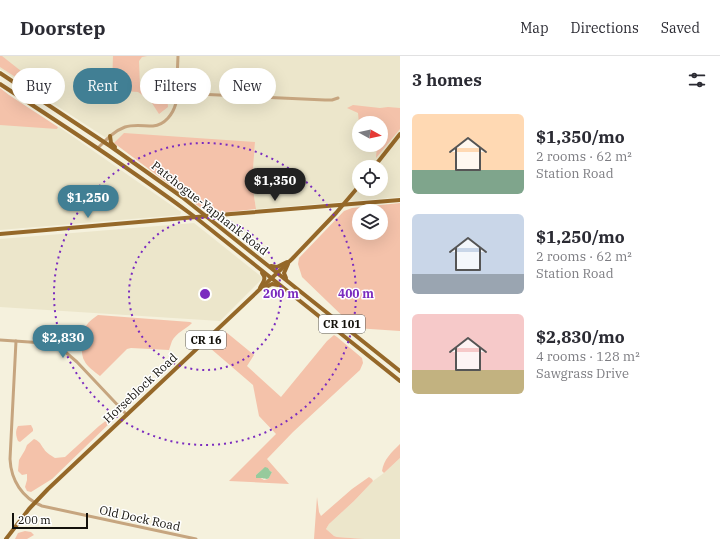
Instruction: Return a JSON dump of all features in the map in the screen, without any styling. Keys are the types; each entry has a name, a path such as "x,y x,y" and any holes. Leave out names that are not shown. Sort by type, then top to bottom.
{"main road":[{"name":"Patchogue-Yaphank Road","path":"0,73 123,154 167,186 400,370"},
{"name":"Patchogue-Yaphank Road","path":"0,84 98,148 173,200 400,381"},
{"path":"380,160 400,134"},
{"path":"110,136 112,144 123,154"},
{"name":"Horseblock Road","path":"6,539 48,488 272,279 312,239 352,195"},
{"path":"173,200 183,212 180,218"},
{"path":"0,234 400,200"},
{"path":"220,215 217,218 217,221 221,228"},
{"path":"265,263 275,267 290,261"},
{"path":"290,261 284,274 293,286"},
{"path":"255,266 265,278 255,294"},
{"path":"255,294 272,284 280,285"},
{"path":"375,361 380,355"}],"street":[{"path":"177,68 178,56"},
{"path":"211,95 325,100 338,98"},
{"path":"98,148 110,136 121,129 135,125 156,125 166,120 172,114 176,104"},
{"path":"0,340 48,344 63,350 77,362 127,415"},
{"path":"16,341 10,464 18,487 27,497 35,502"},
{"name":"Old Dock Road","path":"35,502 42,506 196,539"}],"shaded area":[{"path":"0,56 400,56 400,197 256,209 252,183 255,142 114,143 54,104 65,104 65,68 12,68 12,77 0,69"},
{"path":"0,56 2,56 17,68 12,68 12,75 0,67"},
{"path":"113,56 147,56 142,57 139,61 140,93 132,92 132,68 113,68"},
{"path":"0,88 12,97 12,104 23,104 58,127 57,129 0,125"},
{"path":"153,104 168,104 168,107 159,114"},
{"path":"353,105 380,108 400,108 400,129 388,144 388,116 358,116 358,113 347,108"},
{"path":"0,124 59,127 181,212 180,215 0,230"},
{"path":"124,133 255,142 252,183 256,209 209,214 114,143"},
{"path":"376,152 381,152 376,158"},
{"path":"400,203 400,331 355,328 302,277 298,264 299,258 344,211 352,208 352,240 388,240 388,204"},
{"path":"194,223 263,278 220,321 0,307 0,239"},
{"path":"98,315 192,323 174,338 169,350 127,349 100,376 85,362 82,348 83,333 86,326"},
{"path":"226,332 254,355 247,366 281,397 327,341 334,335 362,358 363,363 360,370 293,432 267,459 289,484 229,481 276,434 259,416 253,385 210,348 212,343 222,340 222,334","holes":["268,468 272,472 268,479 264,480 256,475 263,469"]},
{"path":"107,420 113,420 52,479 31,492 27,491 25,487 27,474 22,475 18,471 19,460 27,445 34,439 39,442 46,452 55,458 65,457"},
{"path":"31,425 33,431 20,442 18,441 16,430 18,426"},
{"path":"400,444 400,458 384,473 382,471 386,460"},
{"path":"400,458 400,539 337,537 326,529 329,524 373,481"},
{"path":"265,467 272,472 268,478 256,478 256,475"},
{"path":"369,477 373,481 329,524 326,529 337,537 364,539 314,539 317,497 321,516 352,489"},
{"path":"25,531 31,532 34,535 27,539 15,539 18,533"}]}
